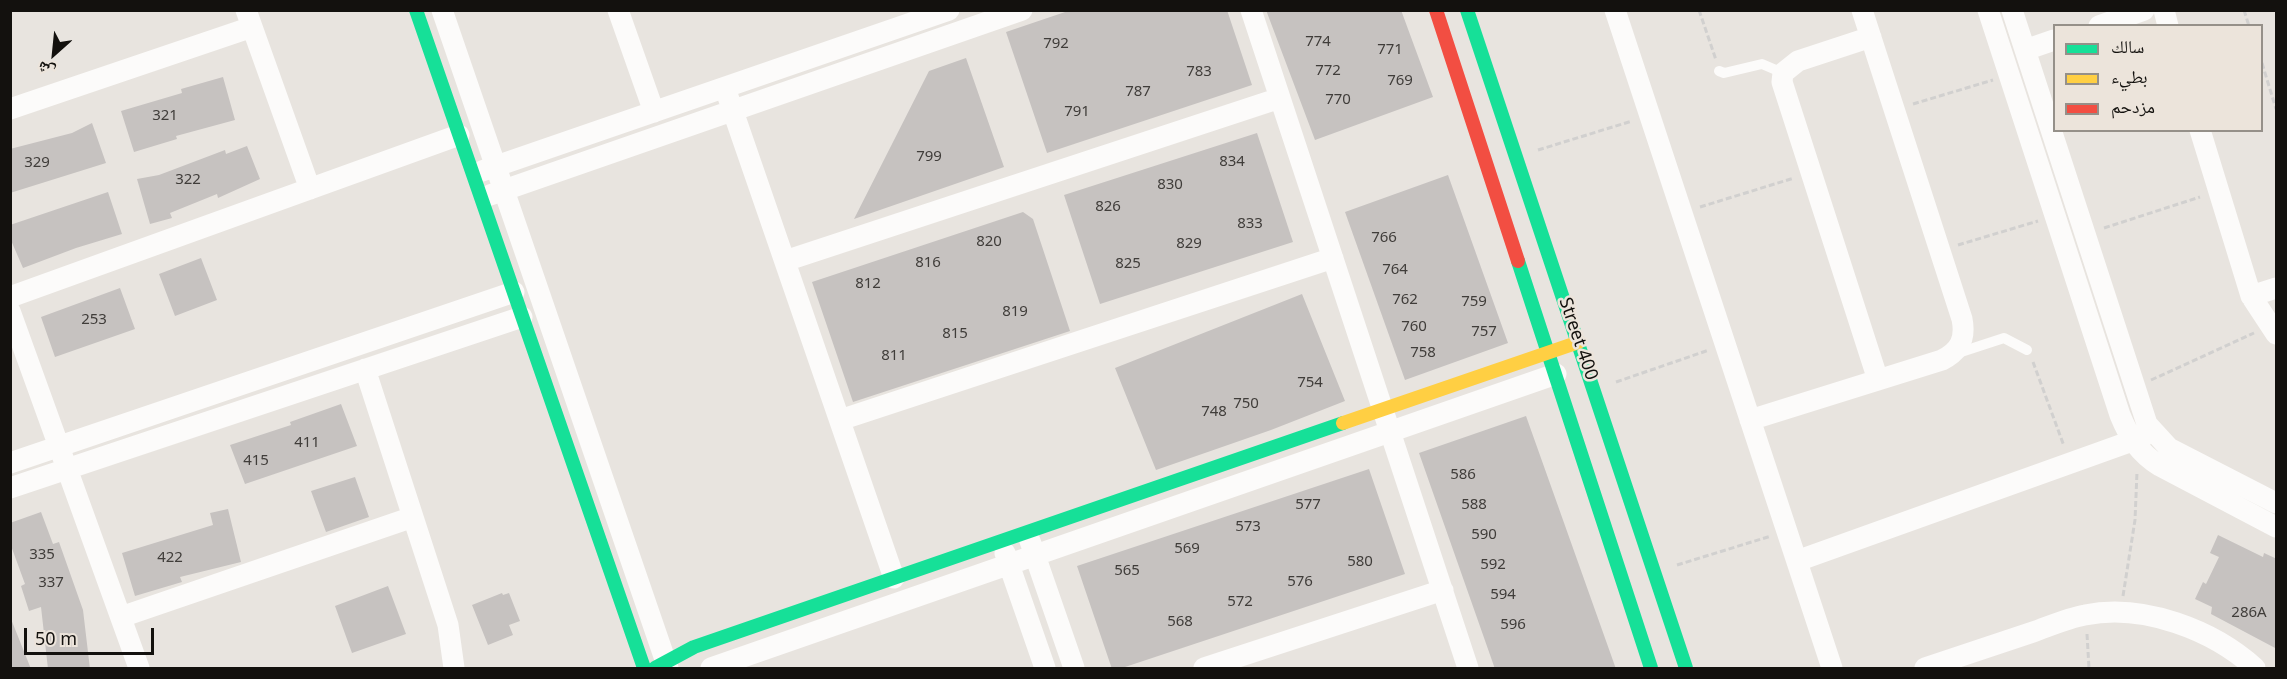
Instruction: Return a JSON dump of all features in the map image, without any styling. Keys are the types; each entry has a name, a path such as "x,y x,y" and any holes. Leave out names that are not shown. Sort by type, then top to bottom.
{"street":[{"path":"416,10 644,669"},
{"path":"442,10 663,666 694,647 1579,342"},
{"path":"618,10 654,112"},
{"path":"473,174 949,10"},
{"path":"481,198 1022,10"},
{"path":"1251,10 1468,669"},
{"name":"Street 400","path":"1436,10 1651,669"},
{"name":"Street 400","path":"1467,10 1686,669"},
{"path":"1615,10 1832,669"},
{"path":"1750,420 1952,355 1961,345 1964,332 1862,10"},
{"path":"1988,10 2120,415 2135,445 2160,466 2277,527"},
{"path":"2012,10 2134,387 2152,432 2169,448 2277,503"},
{"path":"2105,24 2144,10"},
{"path":"10,109 249,19 310,189"},
{"path":"1871,37 1798,61 1783,73 1784,91 1878,380"},
{"path":"2025,50 2053,41"},
{"path":"725,88 894,578"},
{"path":"785,261 1280,98"},
{"path":"2201,132 2251,296 2273,330"},
{"path":"10,297 459,135"},
{"path":"840,420 1333,258"},
{"path":"2251,296 2277,288"},
{"path":"10,463 513,292"},
{"path":"10,311 139,669"},
{"path":"10,488 522,316"},
{"path":"365,369 448,625 454,669"},
{"path":"711,669 1556,374"},
{"path":"1797,561 2070,463 2135,445 2152,432"},
{"path":"121,617 413,517"},
{"path":"1027,532 1074,669"},
{"path":"1000,541 1045,669"},
{"path":"1204,669 1259,660 1443,590"},
{"path":"1924,669 1971,661 2085,615 2120,614 2143,616 2188,628 2229,649 2255,669"}],"lane":[{"path":"1719,71 1724,73 1762,63 1783,73"},
{"path":"1952,355 2004,339 2027,350"}],"path":[{"path":"1699,10 1719,71"},
{"path":"2263,66 2277,109"},
{"path":"1894,110 2009,75"},
{"path":"1516,157 1650,116"},
{"path":"1682,213 1810,173"},
{"path":"2085,234 2218,191"},
{"path":"1940,251 2055,216"},
{"path":"2134,387 2273,330"},
{"path":"1594,389 1725,345"},
{"path":"2027,350 2070,463"},
{"path":"2120,614 2135,520 2135,445"},
{"path":"1655,572 1786,531"},
{"path":"2085,615 2089,669"}],"building":[{"path":"1071,10 1227,10 1252,85 1047,153 1006,32"},
{"path":"1266,10 1401,10 1433,97 1315,140"},
{"path":"966,58 1004,167 854,219 929,71"},
{"path":"223,77 235,120 176,136 177,139 134,152 121,111 182,93 181,89"},
{"path":"92,123 106,163 10,193 10,149 72,133"},
{"path":"1257,133 1293,242 1100,304 1064,195"},
{"path":"247,146 260,179 218,198 217,194 170,213 172,218 150,224 137,179 159,175 225,150 226,154"},
{"path":"1448,175 1508,343 1405,380 1345,212"},
{"path":"108,192 122,234 23,268 10,238 10,225"},
{"path":"1023,212 1033,219 1070,331 853,402 812,282"},
{"path":"201,258 217,300 175,316 159,274"},
{"path":"120,288 135,329 55,357 41,317"},
{"path":"1302,294 1345,401 1271,430 1156,470 1115,368"},
{"path":"341,404 357,446 245,484 230,445 291,425 290,422"},
{"path":"1526,416 1616,669 1495,669 1419,453"},
{"path":"1369,469 1405,574 1119,669 1112,669 1077,566"},
{"path":"355,477 369,517 326,532 311,491"},
{"path":"228,509 241,562 180,577 182,582 135,596 122,553 213,525 210,513"},
{"path":"41,512 53,544 59,542 83,610 90,669 48,669 41,607 29,611 21,586 25,584 10,543 10,523"},
{"path":"2218,535 2263,557 2264,553 2277,559 2277,649 2211,614 2212,607 2195,599 2203,582 2206,584 2219,557 2210,553"},
{"path":"388,586 406,634 352,653 335,606"},
{"path":"502,593 503,595 509,593 520,621 509,625 513,635 488,645 472,605"},
{"path":"11,619 31,669 10,669"}],"traffic: fast":[{"path":"416,10 644,668"},
{"path":"1467,10 1686,668"},
{"path":"1518,261 1651,668"},
{"path":"655,668 694,647 1343,423"}],"traffic: slow":[{"path":"1343,423 1579,342"}],"traffic: jam":[{"path":"1436,10 1518,261"}]}
